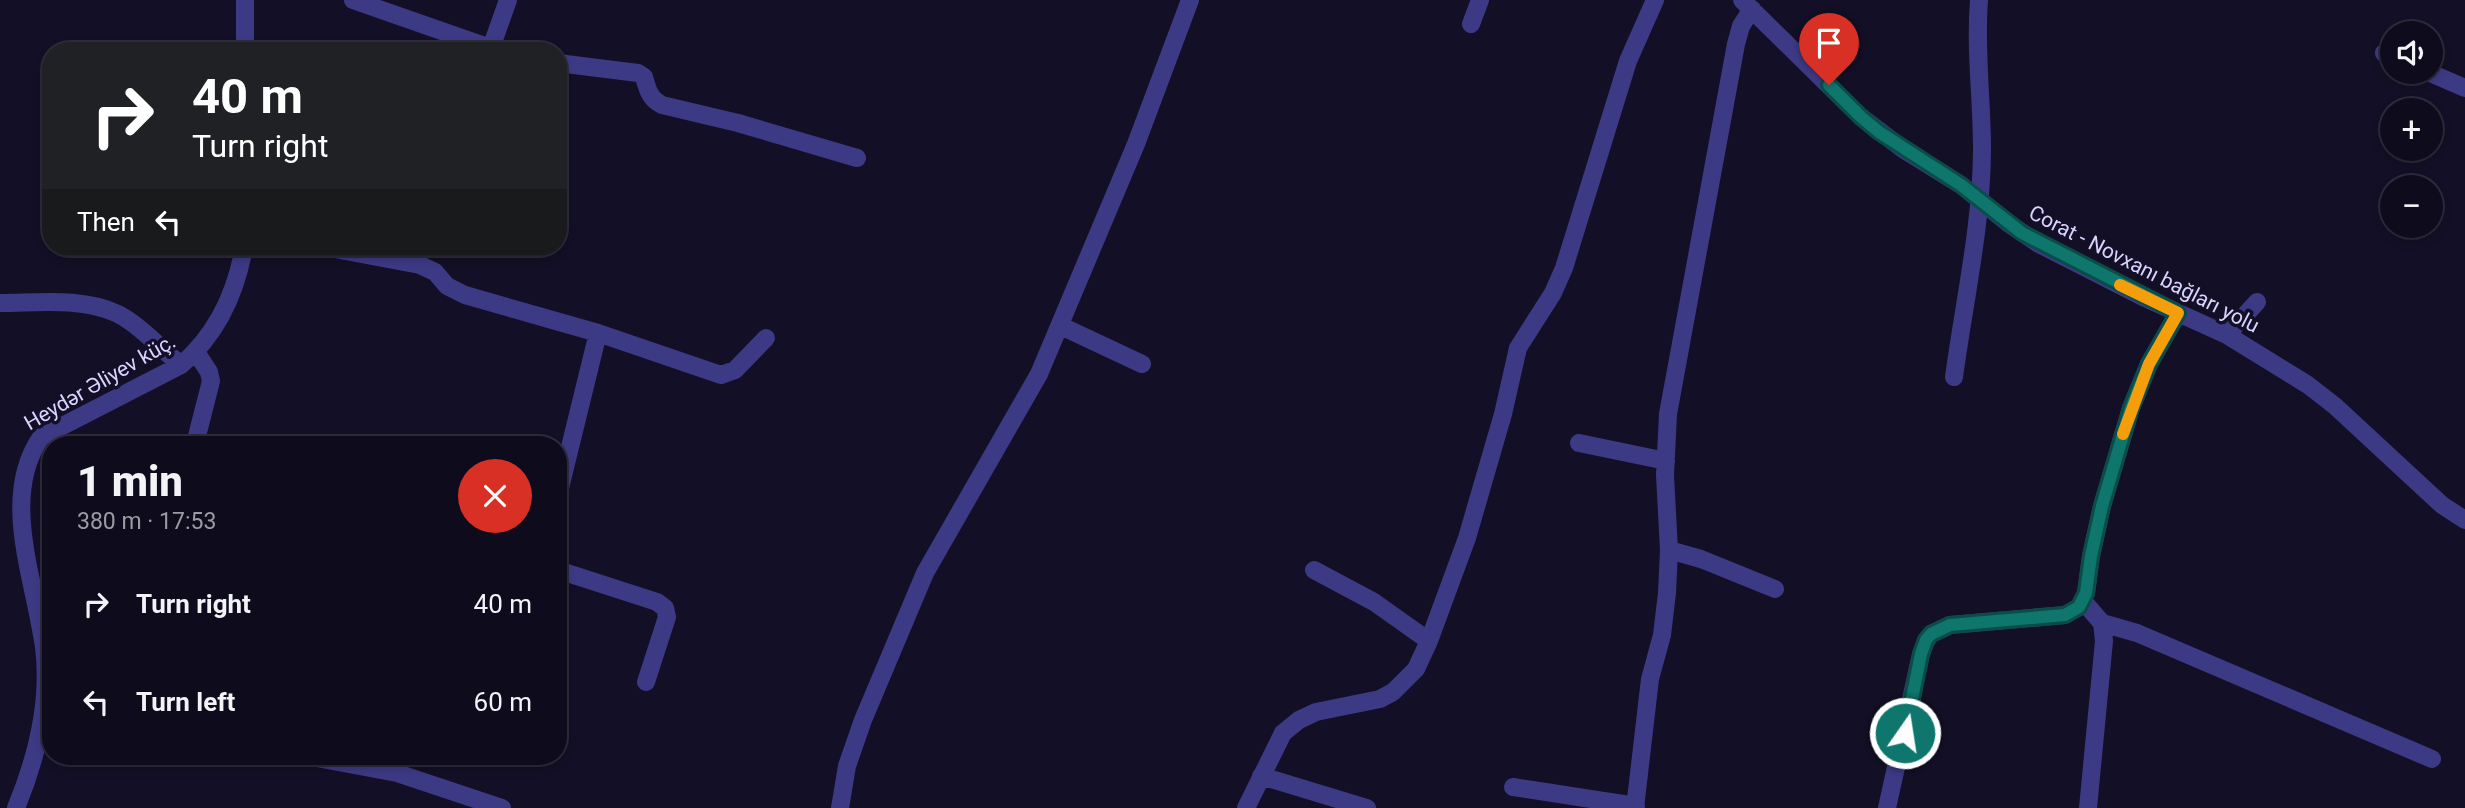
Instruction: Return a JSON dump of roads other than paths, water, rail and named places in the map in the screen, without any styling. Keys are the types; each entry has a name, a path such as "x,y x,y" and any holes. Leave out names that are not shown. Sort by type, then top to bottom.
{"street":[{"path":"245,0 245,42"},
{"path":"353,0 475,42"},
{"path":"497,42 508,0"},
{"path":"840,808 847,766 863,720 925,573 1027,396 1061,326 1136,145 1190,0"},
{"path":"1471,24 1480,0"},
{"path":"1246,808 1283,733 1299,720 1316,712 1380,699 1392,692 1416,669 1467,538 1503,414 1518,348 1553,293 1564,268 1628,61 1655,0"},
{"path":"1954,377 1979,199 1982,149 1977,56 1979,0"},
{"path":"1513,787 1635,807 1650,679 1662,635 1667,593 1668,414 1736,44 1747,4"},
{"name":"Corat - Novxanı bağları yolu","path":"1747,4 1879,132 1979,199 2039,244 2227,335 2308,385 2335,406 2442,505 2465,520"},
{"path":"567,64 638,73 644,77 654,101 662,106 750,126 858,158"},
{"path":"2443,78 2465,88"},
{"name":"Heydər Əliyev küç.","path":"43,436 181,365 197,352 211,335 225,307 243,256"},
{"path":"372,256 420,265 435,272 447,286 464,295 598,332 721,374 735,370 766,338"},
{"path":"2227,335 2256,302"},
{"path":"0,303 72,304 102,308 120,315 181,365"},
{"path":"1887,808 1921,654 1931,634 1950,625 2065,615 2079,607 2083,601 2102,506 2131,408 2149,364 2178,313"},
{"path":"1061,326 1142,364"},
{"path":"567,459 598,332"},
{"path":"197,352 209,372 211,381 197,436"},
{"name":"Heydər Əliyev küç.","path":"42,436 27,450 19,463 10,491 10,544 30,592 42,638"},
{"path":"1579,443 1666,461"},
{"path":"1669,550 1701,559 1775,589"},
{"path":"1314,570 1374,602 1429,641"},
{"path":"567,573 657,602 666,608 667,617 646,682"},
{"path":"2083,601 2102,623 2137,633 2432,759"},
{"path":"2088,808 2104,659 2102,623"},
{"name":"Heydər Əliyev küç.","path":"16,808 35,757 42,727"},
{"path":"354,765 397,773 502,808"},
{"path":"1261,776 1367,808"}]}
